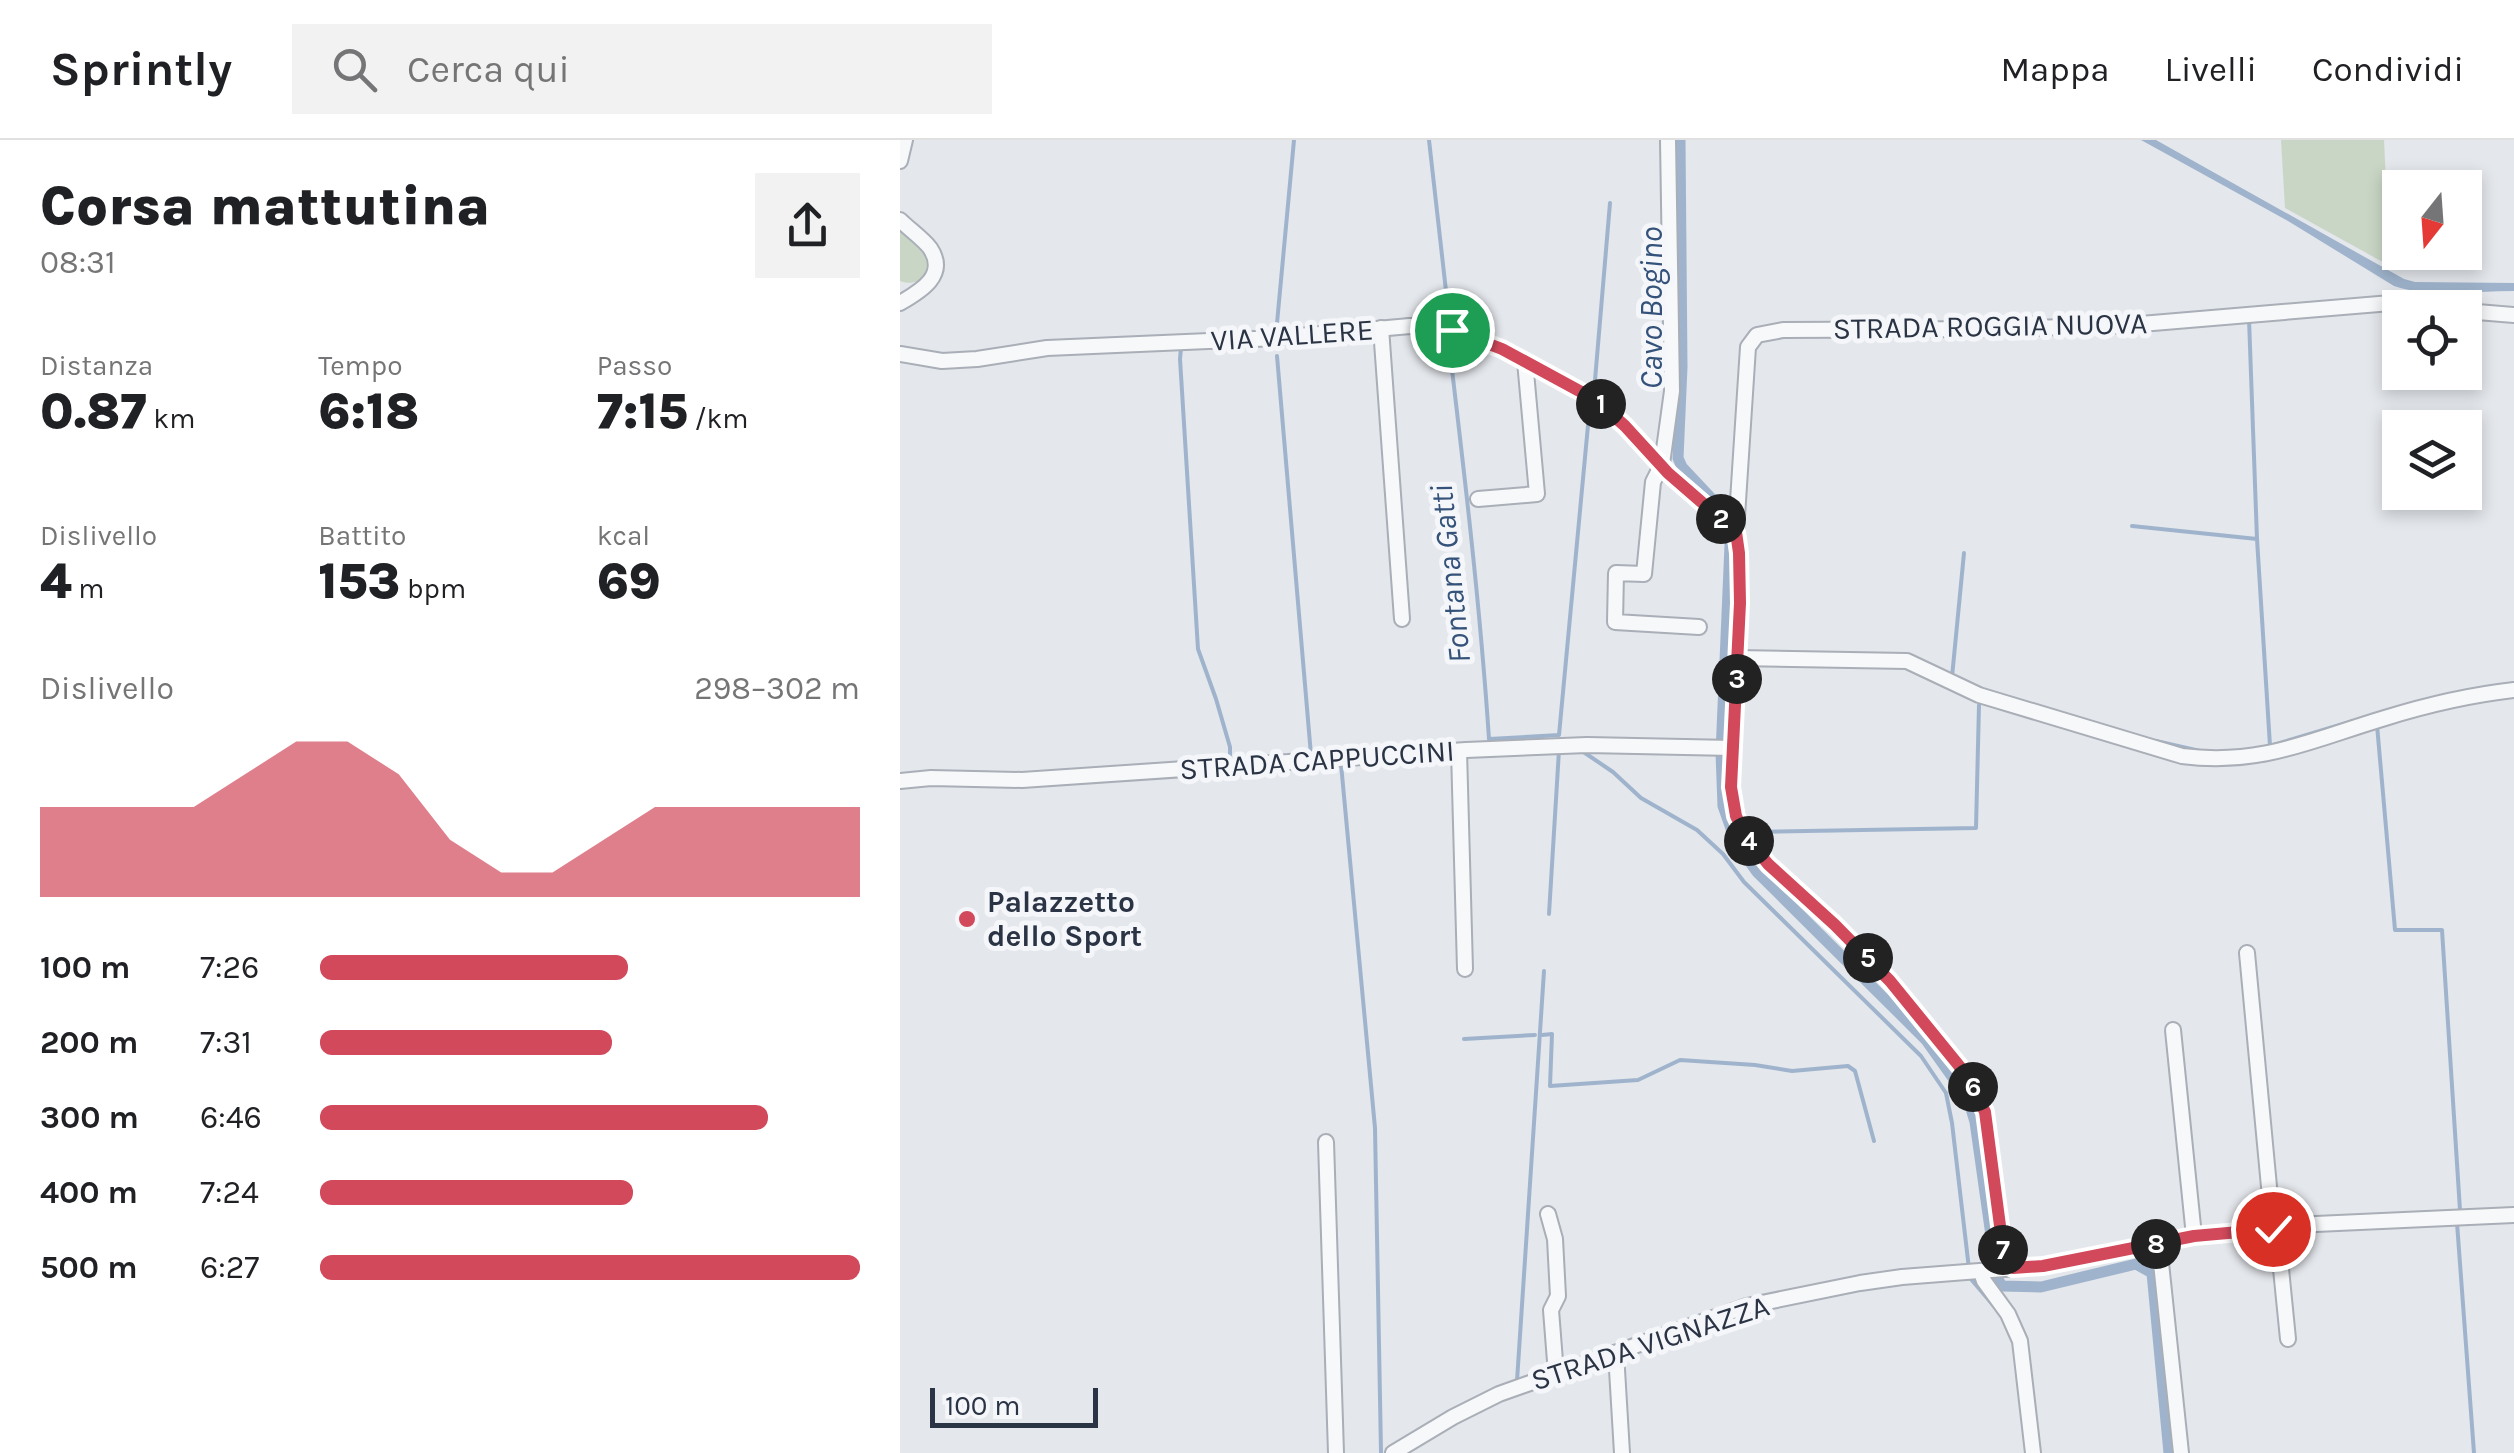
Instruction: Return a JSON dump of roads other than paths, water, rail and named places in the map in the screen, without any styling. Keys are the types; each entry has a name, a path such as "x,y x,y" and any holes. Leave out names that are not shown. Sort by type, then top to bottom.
{"street":[{"path":"900,161 906,140"},
{"path":"1668,140 1672,391 1662,464 1653,482 1644,574 1616,573 1614,622 1700,627"},
{"path":"900,220 929,247 936,262 935,273 924,290 900,303"},
{"path":"900,286 924,290"},
{"name":"STRADA ROGGIA NUOVA","path":"1732,529 1746,358 1752,340 1758,336 1784,330 2129,325 2382,304"},
{"path":"2482,312 2514,315"},
{"name":"VIA VALLERE","path":"900,354 942,361 978,360 1047,348 1439,327 1502,349 1596,400 1668,473 1732,529"},
{"path":"1381,328 1402,619"},
{"path":"1478,498 1537,494 1525,361"},
{"path":"1732,529 1739,553 1731,787 1736,816 1746,837 1768,864 1890,981 1969,1078 1985,1112 2004,1256 1988,1270 1984,1281 2008,1314 2020,1342 2033,1453"},
{"path":"1737,658 1907,661 1979,695 2182,756 2214,760 2277,753 2457,698 2514,690"},
{"name":"STRADA CAPPUCCINI","path":"900,781 1022,780 1587,745 1733,748"},
{"path":"1459,751 1465,970"},
{"path":"2247,953 2288,1339"},
{"path":"2173,1030 2194,1236"},
{"path":"1326,1142 1336,1453"},
{"path":"1548,1214 1558,1296 1550,1310 1556,1374"},
{"name":"STRADA VIGNAZZA","path":"1393,1453 1498,1394 1747,1306 1860,1283 2043,1266 2194,1236 2514,1215"},
{"path":"2159,1244 2181,1453"},
{"path":"1616,1353 1622,1453"}],"water":[{"path":"2141,140 2156,140 2404,279 2514,283 2514,291 2408,290 2394,286 2288,221"}],"waterway":[{"path":"1276,334 1294,140"},
{"name":"Fontana Gatti","path":"1429,140 1447,320"},
{"name":"Cavo Bogino","path":"1680,140 1682,367 1678,458 1731,522 1721,753 1723,806 1736,843 1757,872 1926,1040 1968,1099 1975,1122 1997,1278 2002,1286 2041,1287 2136,1264 2152,1273 2169,1453"},
{"path":"1594,392 1610,203"},
{"path":"2029,315 2039,323"},
{"path":"2249,319 2257,539"},
{"path":"1395,321 1447,320"},
{"name":"Fontana Gatti","path":"1448,336 1489,739 1559,735 1590,404"},
{"path":"1181,348 1198,649 1230,747 1230,755 1224,760"},
{"path":"1277,356 1311,755 1315,754"},
{"path":"2132,526 2257,539 2270,746 2353,721"},
{"path":"1952,677 1964,553"},
{"path":"1750,832 1976,828 1979,705"},
{"path":"2377,725 2395,930 2442,930 2460,1210"},
{"path":"2156,741 2200,751"},
{"path":"1549,914 1559,750"},
{"name":"Fontana Gatti","path":"1582,751 1641,798 1697,830 1723,854 1744,882 1921,1056 1946,1093 1969,1269"},
{"path":"1341,764 1375,1128 1381,1452"},
{"path":"1517,1381 1544,971"},
{"path":"1542,1035 1552,1034 1550,1086 1638,1080 1680,1060 1792,1071 1848,1066 1855,1071 1874,1141"},
{"path":"1464,1039 1535,1035"},
{"path":"2457,1223 2474,1453"},
{"name":"Fontana Gatti","path":"1970,1278 1993,1305"}],"place":[{"name":"Palazzetto dello Sport","path":"967,919"}]}
